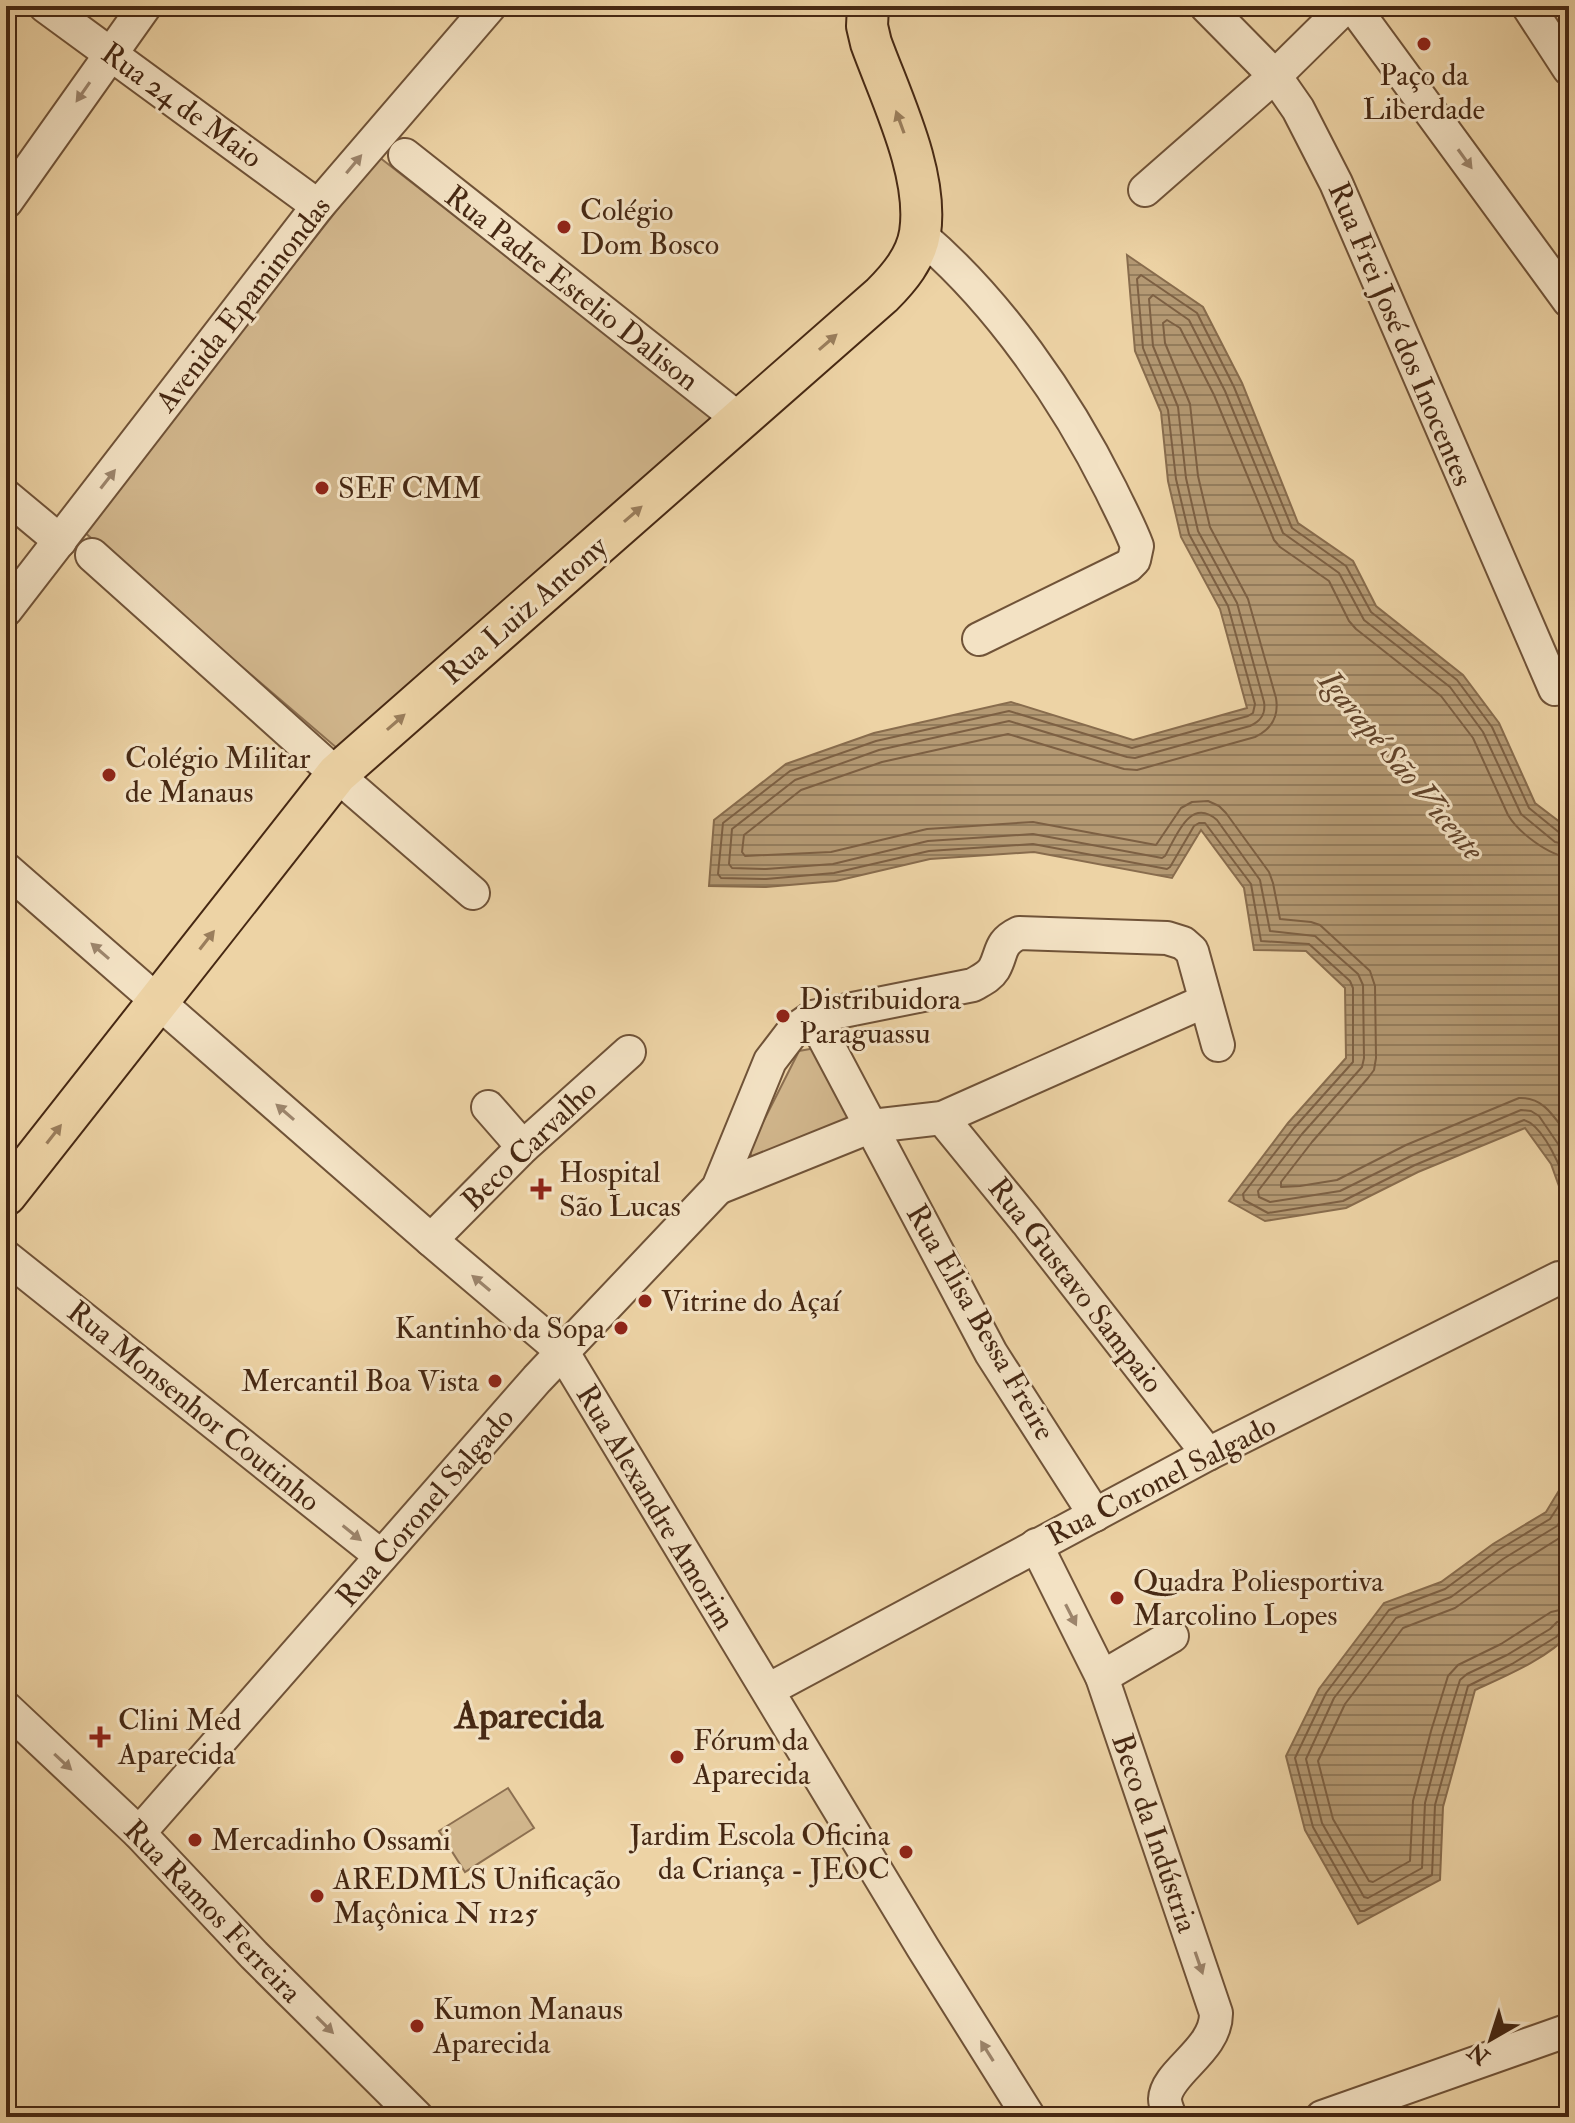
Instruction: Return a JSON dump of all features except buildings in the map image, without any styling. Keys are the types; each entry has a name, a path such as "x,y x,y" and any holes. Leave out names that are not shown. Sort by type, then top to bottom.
{"main road":[{"name":"Rua Luiz Antony","path":"6,1195 337,774 898,279 911,259 920,235 918,183 909,147 871,43 866,7"}],"street":[{"name":"Rua 24 de Maio","path":"45,6 318,206"},
{"path":"6,202 145,6"},
{"name":"Avenida Epaminondas","path":"6,610 318,206 490,6"},
{"name":"Rua Frei José dos Inocentes","path":"1206,6 1275,76 1298,109 1336,183 1555,689"},
{"path":"1145,190 1275,76 1346,6"},
{"path":"1353,6 1569,301"},
{"path":"1528,6 1569,69"},
{"name":"Rua Padre Estelio Dalison","path":"405,155 740,420"},
{"path":"920,235 952,262 1029,354 1094,457 1137,546 1128,566 979,639"},
{"path":"6,496 60,541"},
{"path":"92,555 473,893"},
{"name":"Rua Alexandre Amorim","path":"6,869 562,1351 923,1948 1029,2117"},
{"path":"718,1188 770,1061 793,1031 813,1017 973,985 987,977 1004,943 1019,933 1167,938 1183,943 1192,951 1218,1045"},
{"path":"718,1188 872,1126 942,1118 1205,1001"},
{"name":"Rua Elisa Bessa Freire","path":"813,1017 991,1353 1095,1515"},
{"name":"Beco Carvalho","path":"431,1240 523,1147 629,1052"},
{"path":"488,1107 523,1147"},
{"name":"Rua Gustavo Sampaio","path":"942,1118 1208,1454"},
{"name":"Rua Coronel Salgado","path":"139,1833 562,1351 718,1188"},
{"name":"Rua Monsenhor Coutinho","path":"6,1257 381,1556"},
{"name":"Rua Coronel Salgado","path":"768,1690 1208,1454 1559,1278"},
{"name":"Beco da Indústria","path":"1036,1545 1102,1677 1216,2013 1211,2036 1166,2094 1170,2117"},
{"path":"1102,1677 1172,1636"},
{"name":"Rua Ramos Ferreira","path":"6,1708 139,1833 254,1955 417,2117"},
{"path":"1322,2117 1569,2030"}],"shaded area":[{"path":"379,157 715,419 338,749 83,531"},
{"path":"821,1047 856,1118 752,1164 750,1148 799,1051"},
{"path":"508,1788 534,1828 465,1872 439,1831"}],"water":[{"name":"Igarapé São Vicente","path":"1127,255 1203,307 1242,383 1298,523 1353,561 1376,606 1463,675 1499,723 1535,803 1569,829 1569,1214 1551,1164 1525,1128 1418,1172 1346,1208 1265,1221 1229,1201 1288,1123 1346,1058 1345,988 1306,951 1254,950 1244,888 1201,830 1172,878 1034,852 930,859 836,881 766,887 709,886 714,820 786,764 874,733 1011,702 1133,740 1247,708 1220,609 1181,537 1168,481 1161,412 1135,351"},
{"path":"1569,1474 1569,1634 1538,1659 1475,1690 1443,1807 1440,1880 1358,1924 1305,1830 1286,1756 1319,1689 1384,1603 1441,1582 1493,1544 1546,1512"}],"place":[{"name":"Paço da Liberdade","path":"1424,44"},
{"name":"Colégio Dom Bosco","path":"564,227"},
{"name":"SEF CMM","path":"322,488"},
{"name":"Colégio Militar de Manaus","path":"109,775"},
{"name":"Distribuidora Paraguassu","path":"783,1016"},
{"name":"Hospital São Lucas","path":"541,1189"},
{"name":"Vitrine do Açaí","path":"645,1301"},
{"name":"Kantinho da Sopa","path":"621,1328"},
{"name":"Mercantil Boa Vista","path":"495,1381"},
{"name":"Quadra Poliesportiva Marcolino Lopes","path":"1117,1598"},
{"name":"Clini Med Aparecida","path":"100,1737"},
{"name":"Fórum da Aparecida","path":"677,1757"},
{"name":"Mercadinho Ossami","path":"195,1840"},
{"name":"Jardim Escola Oficina da Criança - JEOC","path":"906,1852"},
{"name":"AREDMLS Unificação Maçônica N 1125","path":"317,1896"},
{"name":"Kumon Manaus Aparecida","path":"417,2026"}],"district":[{"name":"Aparecida","path":"529,1715"}]}
